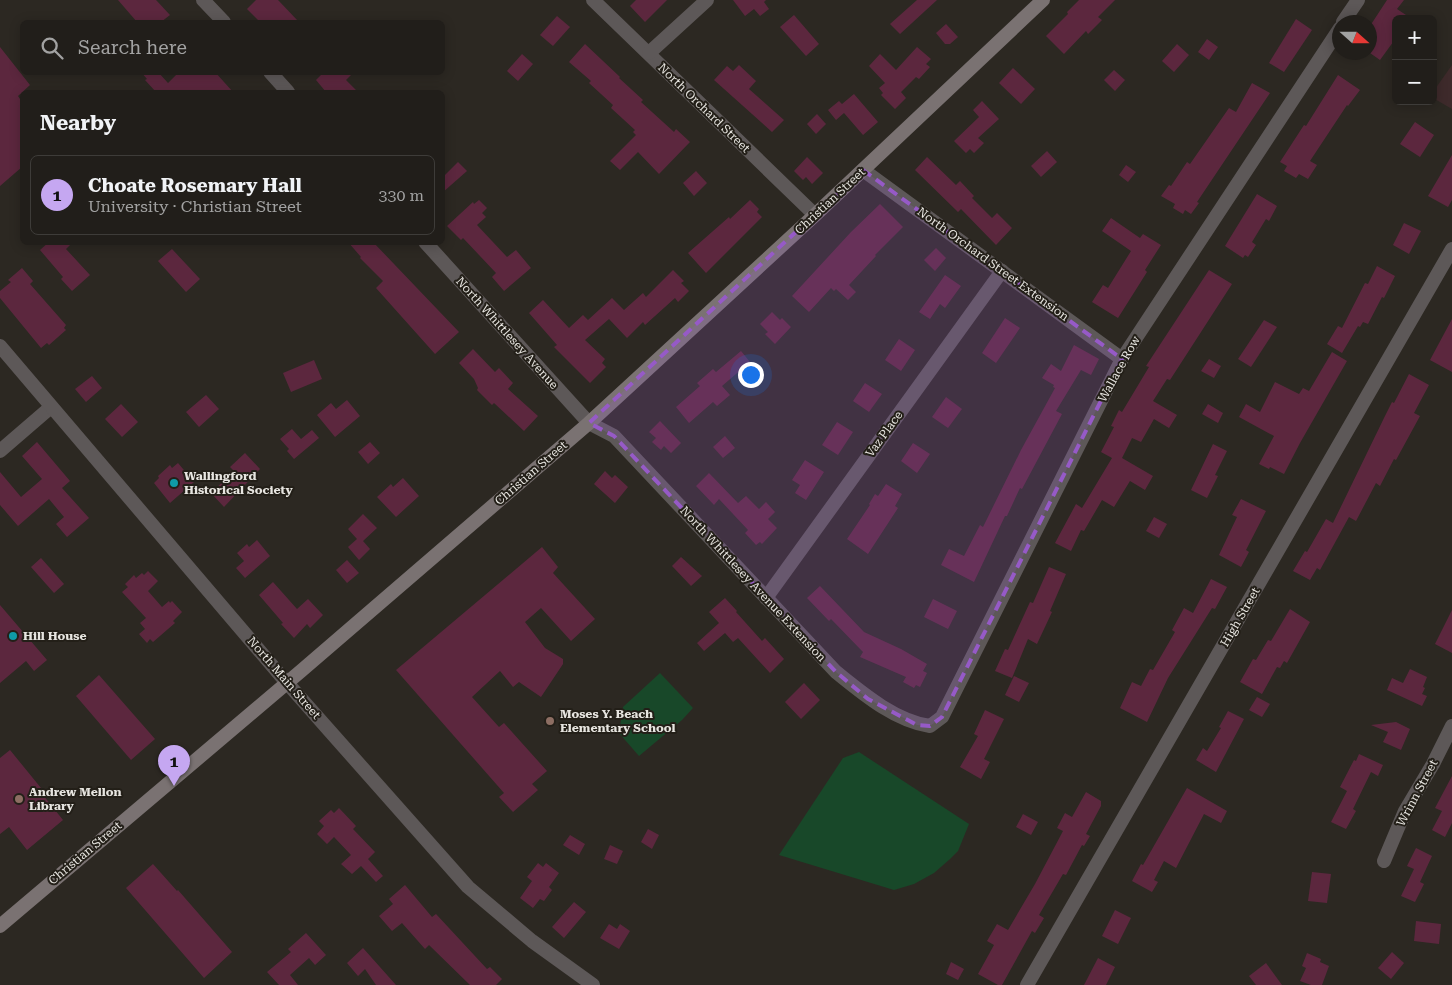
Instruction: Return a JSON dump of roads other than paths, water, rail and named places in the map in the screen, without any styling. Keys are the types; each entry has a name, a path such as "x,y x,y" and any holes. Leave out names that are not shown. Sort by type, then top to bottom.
{"main road":[{"name":"Christian Street","path":"0,926 287,683 589,423 815,215 1043,0"}],"street":[{"path":"204,0 222,20"},
{"name":"North Orchard Street","path":"593,0 815,215"},
{"path":"649,53 707,0"},
{"path":"1348,15 1358,0"},
{"name":"Wallace Row","path":"930,726 942,717 1122,358 1332,40"},
{"path":"273,75 286,90"},
{"name":"North Orchard Street Extension","path":"863,170 1122,358"},
{"name":"North Whittlesey Avenue","path":"428,245 589,423"},
{"name":"High Street","path":"1027,985 1452,249"},
{"name":"Vaz Place","path":"766,598 1002,270"},
{"name":"North Main Street","path":"0,346 287,683 468,887 532,941 593,985"},
{"path":"0,451 51,407"},
{"name":"North Whittlesey Avenue Extension","path":"589,423 614,436 836,672 868,699 917,724 930,726"},
{"name":"Wrinn Street","path":"1384,861 1405,811 1433,764 1452,726"}],"place":[{"name":"Wallingford Historical Society","path":"174,483"},
{"name":"Hill House","path":"13,636"},
{"name":"Moses Y. Beach Elementary School","path":"550,721"},
{"name":"Choate Rosemary Hall","path":"174,786"},
{"name":"Andrew Mellon Library","path":"19,799"}]}
